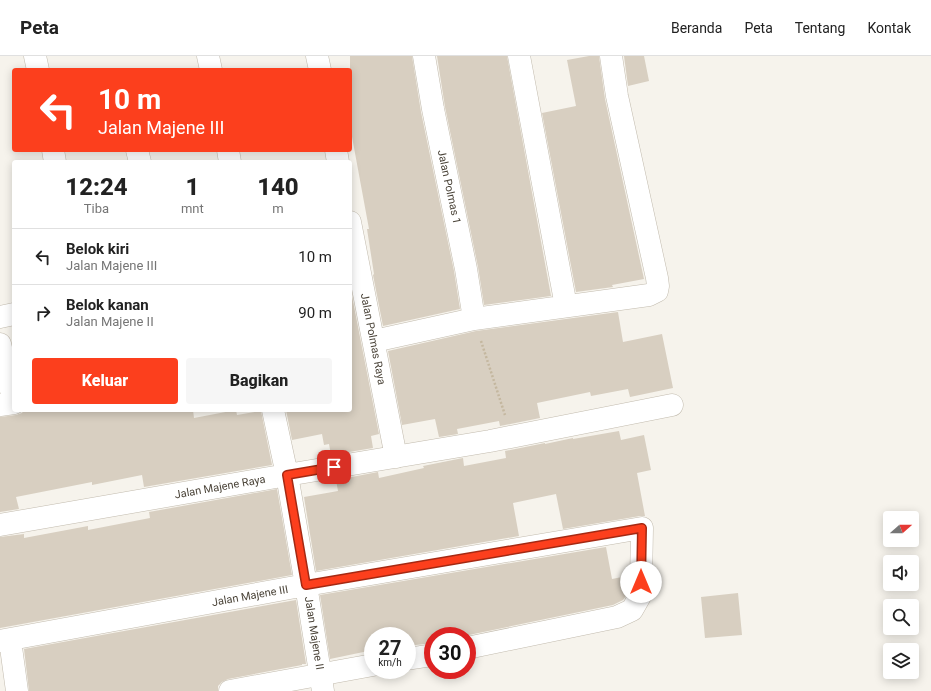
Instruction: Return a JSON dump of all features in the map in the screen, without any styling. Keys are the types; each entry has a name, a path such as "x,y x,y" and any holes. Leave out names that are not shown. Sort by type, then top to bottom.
{"street":[{"path":"35,56 38,68"},
{"path":"208,56 211,68"},
{"path":"317,56 320,68"},
{"name":"Jalan Polmas 1","path":"424,56 432,109 466,269 474,319"},
{"path":"520,56 566,306"},
{"path":"374,341 474,319 649,295 657,291 658,286 654,262 617,96 611,56"},
{"name":"Jalan Polmas Raya","path":"352,232 396,457"},
{"path":"0,317 12,314"},
{"path":"0,344 12,395"},
{"path":"0,405 12,403"},
{"name":"Jalan Majene Raya","path":"0,526 396,457 672,404"},
{"name":"Jalan Majene II","path":"273,412 287,475 322,683"},
{"name":"Jalan Majene III","path":"5,641 306,585 642,528 640,596 632,610 618,617 476,646"},
{"path":"5,641 17,691"},
{"path":"230,691 322,683 364,668"}],"path":[{"path":"474,319 511,436"}],"building":[{"path":"350,56 412,56 421,112 454,271 460,309 383,326 373,275 367,229 369,229 352,137 352,68 350,68"},
{"path":"437,56 507,56 551,296 484,305 478,267 445,107"},
{"path":"589,56 599,56 605,99 644,279 612,285 613,287 576,292 542,113 576,106 567,60"},
{"path":"624,56 644,56 649,81 628,86"},
{"path":"352,296 379,434 371,436 373,448 331,455 329,444 324,445 322,434 292,440 286,412 352,412"},
{"path":"618,312 623,342 662,334 673,388 630,397 628,389 591,396 590,392 537,403 540,418 500,426 499,421 457,429 458,434 439,437 435,419 402,425 388,351 476,331"},
{"path":"193,412 194,418 226,412 236,412 237,415 261,412 272,465 144,487 142,475 92,485 92,482 16,497 19,509 0,512 0,417 22,413"},
{"path":"619,431 621,440 644,435 651,470 637,473 645,516 563,529 556,494 513,503 519,536 316,571 304,497 338,491 336,480 378,472 379,478 424,468 423,466 463,458 464,466 506,458 505,451"},
{"path":"277,489 292,575 0,628 0,537 24,534 24,538 88,526 88,530 150,518 149,512"},
{"path":"606,547 612,579 622,577 626,596 623,600 613,605 476,634 476,627 424,627 424,644 416,645 416,627 364,627 364,652 330,659 320,595"},
{"path":"738,593 742,635 705,638 701,597"},
{"path":"296,600 306,664 228,679 218,686 218,691 29,691 24,649"}],"route":[{"path":"334,467 287,475 306,585 642,528 641,582"}]}
